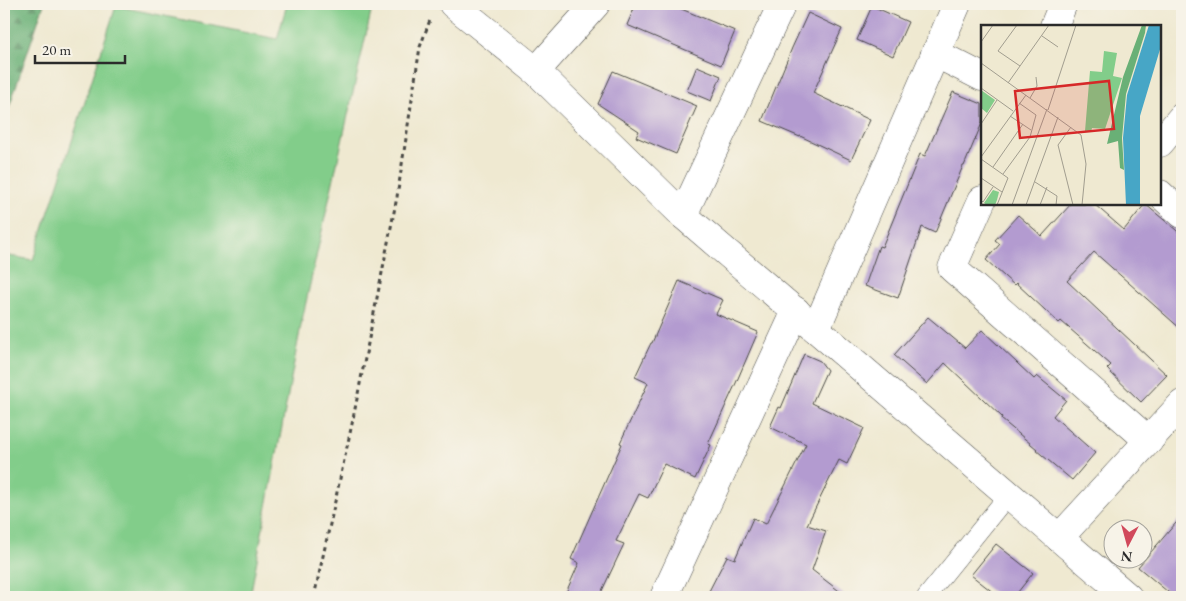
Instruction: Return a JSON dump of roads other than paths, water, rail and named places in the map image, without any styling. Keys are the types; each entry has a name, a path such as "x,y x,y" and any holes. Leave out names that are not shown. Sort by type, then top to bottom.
{"street":[{"path":"536,71 596,4"},
{"path":"683,215 782,4"},
{"path":"816,329 956,4"},
{"path":"1054,25 1063,4"},
{"path":"443,8 536,71 683,215 1128,597"},
{"path":"935,53 981,76"},
{"path":"1161,142 1182,117"},
{"path":"1161,195 1182,214"},
{"path":"981,202 952,268 1150,441"},
{"path":"664,597 796,311"},
{"path":"1059,538 1182,404"}],"lane":[{"path":"926,597 1009,494"}]}
